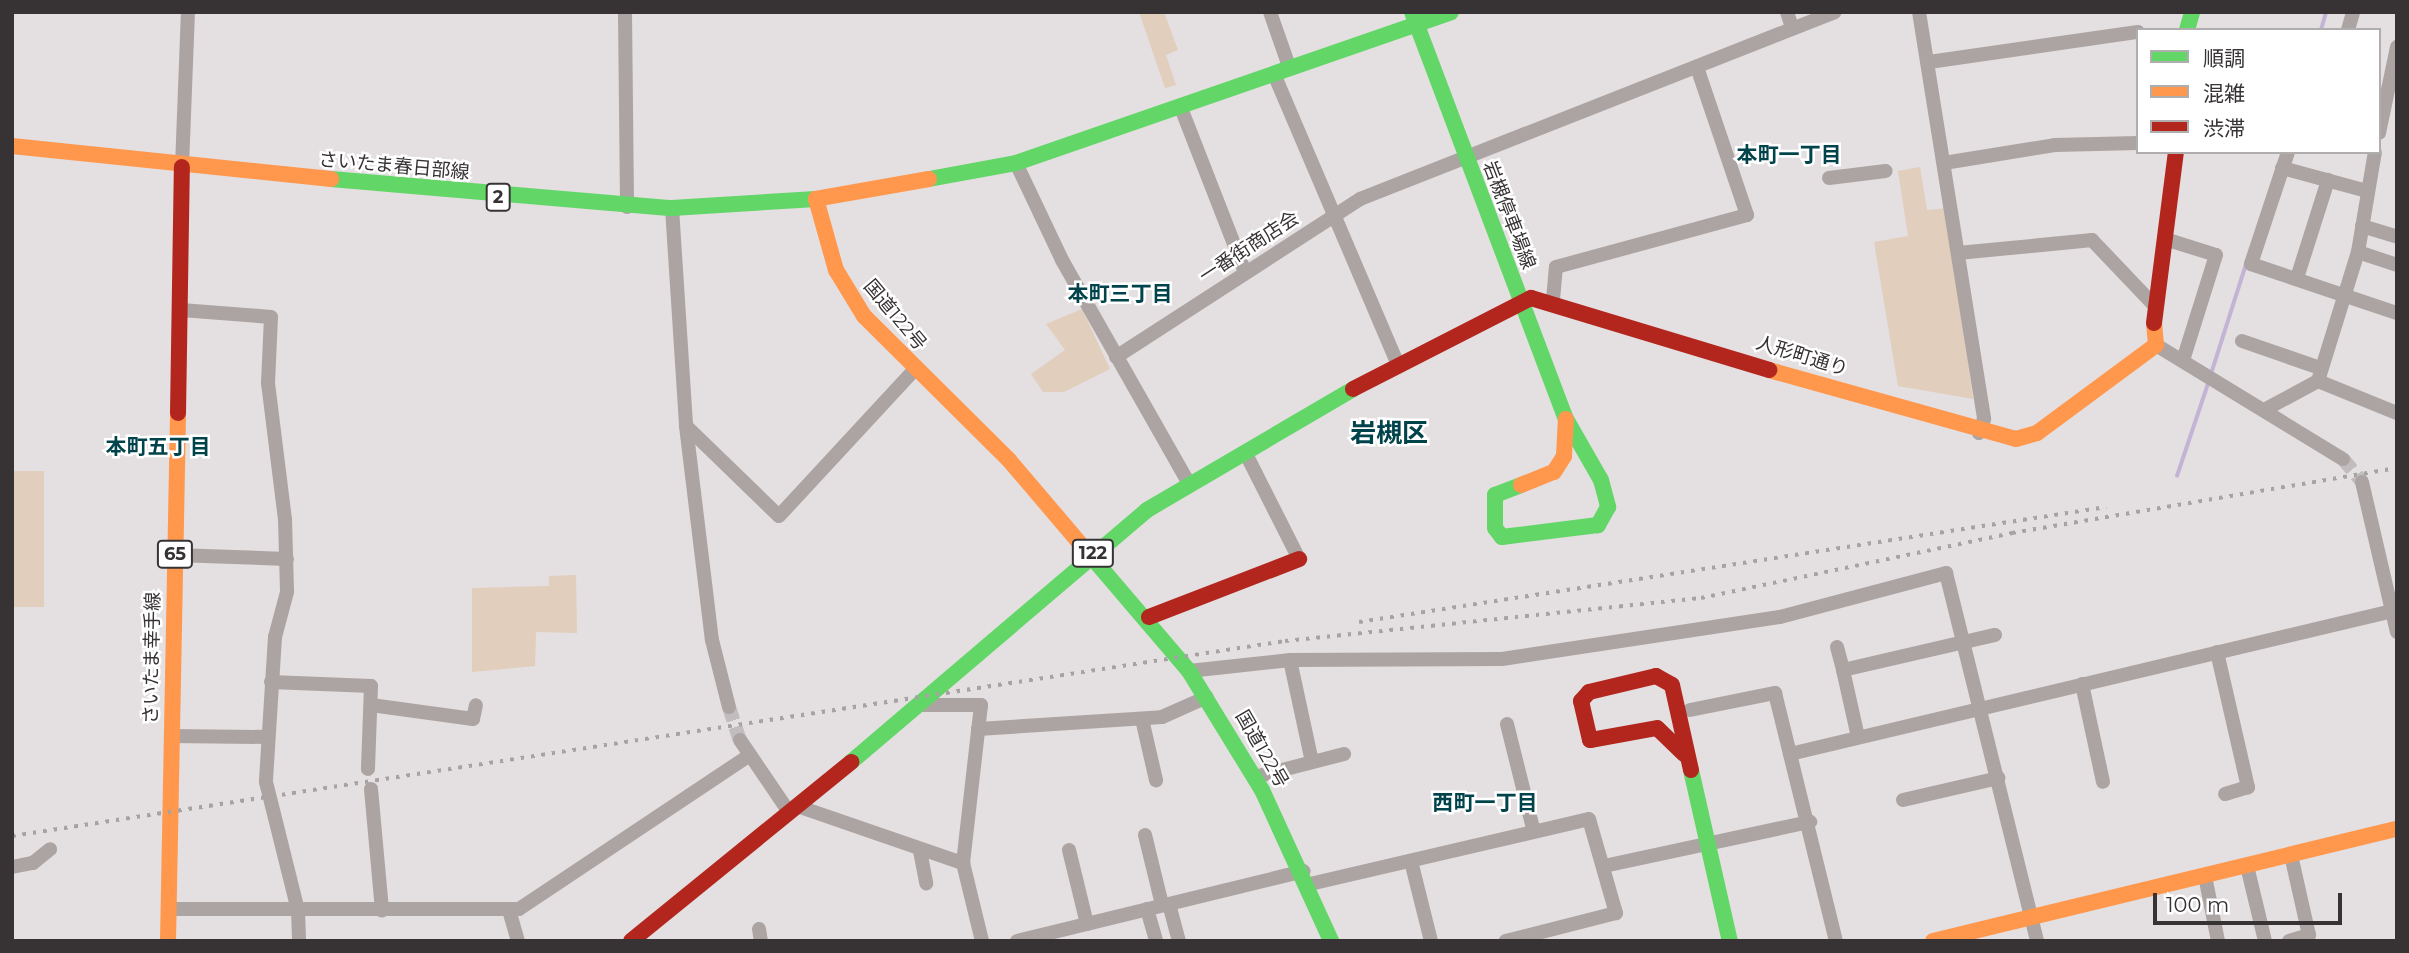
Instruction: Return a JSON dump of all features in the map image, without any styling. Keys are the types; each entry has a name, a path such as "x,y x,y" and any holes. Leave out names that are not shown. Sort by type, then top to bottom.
{"main road":[{"path":"816,199 1016,163 1290,69 1414,19 1451,12"},
{"name":"岩槻停車場線","path":"1414,19 1566,419 1601,480 1604,520 1502,537 1494,528 1495,495 1554,472 1564,456 1566,419"},
{"name":"さいたま春日部線","path":"12,146 182,167 627,207 672,208 816,199"},
{"path":"2156,345 2153,304 2165,239 2176,154"},
{"name":"さいたま幸手線","path":"168,941 182,167"},
{"name":"国道122号","path":"816,199 850,296 914,370 1009,460 1096,555 1149,617 1189,671 1255,776 1307,878 1331,941"},
{"path":"631,941 918,705 1147,510 1397,363 1520,303 1553,300"},
{"name":"人形町通り","path":"1553,300 1979,433 2016,439 2037,433 2156,345"},
{"path":"1149,617 1299,559"},
{"path":"1684,709 1657,729 1595,742 1587,735 1581,701 1589,692 1656,676 1672,685 1684,709 1684,754 1730,941"},
{"path":"1657,729 1684,754"},
{"path":"1933,941 2397,829"}],"street":[{"path":"182,167 187,12"},
{"path":"625,12 627,207"},
{"path":"1270,12 1290,69"},
{"path":"1787,12 1792,27"},
{"name":"一番街商店会","path":"1116,357 1333,214 1465,157 1835,12"},
{"path":"1919,12 1984,419 1979,433"},
{"path":"1928,62 2136,32"},
{"path":"2381,110 2383,88 2397,47"},
{"path":"1553,300 1556,267 1747,215 1697,67"},
{"path":"1273,74 1397,363"},
{"path":"1181,108 1245,272"},
{"path":"1944,163 2055,145 2136,143"},
{"path":"2287,154 2251,264 2397,313"},
{"path":"2266,409 2319,375 2358,251 2375,154"},
{"path":"1016,163 1116,357 1190,485"},
{"path":"2282,168 2367,191"},
{"path":"1829,178 1886,171"},
{"path":"2298,278 2328,180"},
{"path":"672,208 686,426 712,640 729,707"},
{"path":"2362,226 2397,237"},
{"path":"2165,239 2216,255 2183,360"},
{"path":"1958,253 2092,240 2153,304"},
{"path":"2358,251 2397,265"},
{"path":"181,310 271,317 268,383 286,559 271,682 266,782 299,910 299,941"},
{"path":"2242,341 2397,413"},
{"path":"2156,345 2266,409 2343,459"},
{"path":"686,426 779,516 914,370"},
{"path":"1245,452 1299,559"},
{"path":"2362,482 2397,632"},
{"path":"175,555 286,559"},
{"path":"1189,671 1290,660 1502,659 1780,617 1947,573 2037,941"},
{"path":"1790,754 1981,705 2082,684 2394,610"},
{"path":"1843,670 1995,635"},
{"path":"1837,647 1858,737"},
{"path":"2217,652 2248,787 2225,794"},
{"path":"1290,660 1312,762"},
{"path":"271,682 371,686 368,769"},
{"path":"2082,684 2103,782"},
{"path":"1684,709 1775,693 1810,822 1836,941"},
{"path":"978,729 1142,719 1206,698"},
{"path":"918,705 973,701 981,705 962,863 982,941"},
{"path":"371,705 472,719 475,705"},
{"path":"1142,719 1156,780"},
{"path":"1507,724 1534,832"},
{"path":"172,736 268,737"},
{"path":"740,740 747,757 793,809 962,863"},
{"path":"1255,776 1344,754"},
{"path":"169,909 509,910 747,757"},
{"path":"1903,800 1998,778"},
{"path":"371,789 382,911"},
{"path":"1017,941 1079,931 1159,906 1411,861 1589,819 1616,913 1539,937 1506,941"},
{"path":"1604,866 1810,822"},
{"path":"1145,835 1159,906 1156,941"},
{"path":"12,867 33,863 50,849"},
{"path":"1069,850 1079,931"},
{"path":"919,851 926,883"},
{"path":"2289,941 2309,935 2291,855"},
{"path":"1411,861 1431,941"},
{"path":"2247,866 2265,941"},
{"path":"2205,876 2218,941"},
{"path":"1159,906 1179,941"},
{"path":"509,910 518,941"}],"shaded area":[{"path":"1139,12 1164,12 1178,50 1166,55 1176,85 1165,88"},
{"path":"1920,167 1927,210 1948,208 1973,399 1898,386 1874,242 1908,236 1898,171"},
{"path":"1082,309 1110,369 1064,392 1043,392 1031,374 1065,350 1046,324"},
{"path":"12,471 44,471 44,607 12,607"},
{"path":"576,575 577,633 536,632 535,666 472,672 472,588 549,586 549,576"}],"waterway":[{"path":"2322,28 2326,12"},
{"path":"2211,374 2246,264"},
{"path":"2177,476 2209,381"}],"tunnel":[{"path":"2343,459 2362,482"},
{"path":"729,707 740,740"}],"railway":[{"path":"12,836 1285,641 1701,598 2012,533 2397,468"},
{"path":"1359,622 2106,507"}],"traffic: fast":[{"path":"1412,12 1566,419 1601,480 1608,507 1598,525 1502,537 1495,528 1495,495 1521,485"},
{"path":"929,179 1016,163 1451,12"},
{"path":"2188,28 2192,12"},
{"path":"331,179 672,208 816,199"},
{"path":"851,762 1147,510 1353,389"},
{"path":"1084,548 1189,671 1262,790 1331,941"},
{"path":"1691,770 1730,941"}],"traffic: slow":[{"path":"12,146 331,179"},
{"path":"929,179 816,199 836,270 864,316 1009,460 1084,548"},
{"path":"1769,370 2016,439 2037,433 2156,345 2154,323"},
{"path":"168,941 178,413"},
{"path":"1521,485 1554,472 1564,456 1566,419"},
{"path":"1933,941 2397,829"}],"traffic: jam":[{"path":"2154,323 2176,154"},
{"path":"178,413 182,167"},
{"path":"1353,389 1531,298 1769,370"},
{"path":"1149,617 1299,559"},
{"path":"1684,754 1657,728 1590,740 1581,701 1589,692 1656,676 1672,685 1691,770"},
{"path":"631,941 851,762"}],"district":[{"name":"本町一丁目","path":"1789,155"},
{"name":"本町三丁目","path":"1120,294"},
{"name":"岩槻区","path":"1389,434"},
{"name":"本町五丁目","path":"158,447"},
{"name":"西町一丁目","path":"1485,803"}]}
